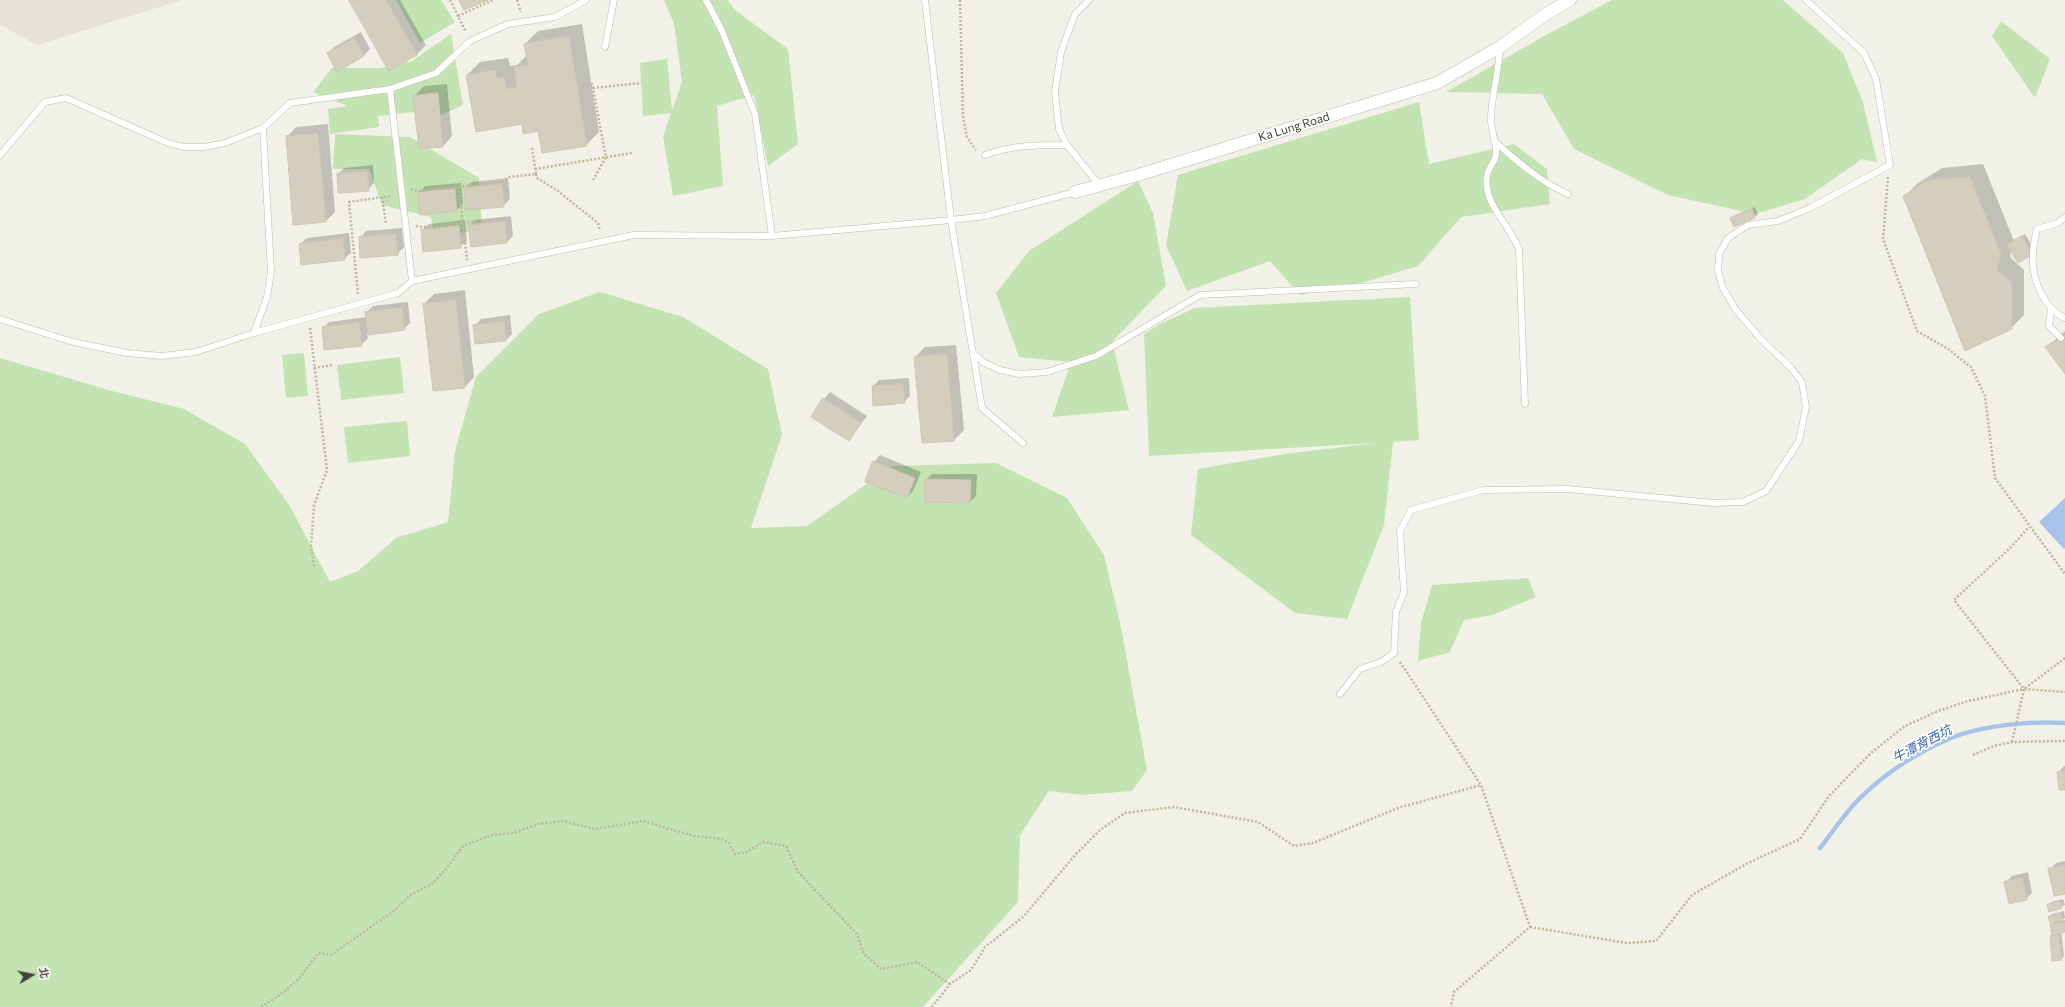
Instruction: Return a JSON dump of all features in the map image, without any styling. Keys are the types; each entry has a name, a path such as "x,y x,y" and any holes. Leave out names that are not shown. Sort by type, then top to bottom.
{"street":[{"name":"Ka Lung Road","path":"1075,192 1100,186 1437,83 1500,47 1546,14 1570,0"}],"lane":[{"path":"0,155 45,102 66,98 168,143 184,147 204,148 225,143 263,128 290,103 390,89 436,73 470,41 508,24 555,17 586,0"},
{"path":"605,47 614,0"},
{"path":"706,0 722,31 756,114 772,236"},
{"path":"925,0 951,220 982,408 1023,443"},
{"path":"1089,0 1075,14 1061,52 1055,92 1059,129 1067,145 1100,186"},
{"path":"1340,694 1360,669 1381,662 1394,653 1396,612 1404,592 1400,532 1411,510 1483,490 1568,489 1713,502 1743,502 1766,491 1799,441 1806,407 1802,382 1791,368 1760,338 1736,310 1723,288 1718,271 1719,254 1728,238 1748,225 1778,221 1810,208 1890,165 1876,79 1864,53 1806,0"},
{"path":"1500,47 1499,66 1491,121 1496,155 1487,172 1487,188 1493,206 1517,242 1519,250 1525,404"},
{"path":"0,319 73,342 127,353 162,356 196,352 254,333 398,294 412,281 390,89"},
{"path":"254,333 267,297 272,272 263,128"},
{"path":"1494,141 1522,166 1558,190 1568,194"},
{"path":"985,155 1000,149 1030,144 1067,145"},
{"name":"Ka Lung Road","path":"412,281 634,235 772,236 951,220 986,216 1075,192"},
{"path":"2065,217 2058,223 2037,229 2032,255 2036,282 2051,308 2065,318"},
{"path":"973,353 983,362 1000,370 1020,374 1047,372 1096,356 1200,295 1416,284"},
{"path":"2051,308 2049,326 2061,338"}],"path":[{"path":"450,0 464,28"},
{"path":"458,16 493,0"},
{"path":"960,0 963,117 967,137 975,148 985,155"},
{"path":"593,88 641,83"},
{"path":"579,86 592,84 606,157 592,182"},
{"path":"532,148 537,178 558,192 598,224 602,242"},
{"path":"535,169 632,153"},
{"path":"1890,165 1883,239 1917,331 1948,349 1971,367 1985,396 1995,478 2065,574"},
{"path":"401,186 418,191 502,182 509,177 536,174"},
{"path":"459,187 468,270"},
{"path":"359,304 349,202 402,195"},
{"path":"382,197 386,224"},
{"path":"406,227 504,219"},
{"path":"308,318 327,470 314,505 311,546 314,566"},
{"path":"314,368 332,365"},
{"path":"2024,689 1954,600 2010,548 2029,526"},
{"path":"1394,653 1481,785 1530,927"},
{"path":"2012,742 2020,698 2024,689 2065,658"},
{"path":"1451,1007 1454,992 1530,927 1627,943 1656,941 1692,895 1748,863 1800,839 1829,796 1871,753 1905,726 1938,711 1968,701 2024,689 2065,692"},
{"path":"1973,755 1994,746 2012,742 2065,741"},
{"path":"932,1007 950,984 971,970 985,947 1023,917 1057,876 1100,830 1125,813 1174,807 1258,822 1294,846 1313,843 1398,808 1481,785"},
{"path":"261,1007 278,997 298,979 318,953 331,955 395,910 410,894 432,884 447,868 463,846 492,835 513,833 538,824 563,821 595,829 643,821 694,836 722,839 729,842 735,854 747,852 763,842 786,846 798,872 856,934 864,954 882,969 917,962 950,984"}],"shaded area":[{"path":"0,0 182,0 37,45 0,25"}],"green space":[{"path":"396,0 441,0 455,22 420,43"},
{"path":"664,0 727,0 735,10 788,49 798,144 768,166 754,95 717,106 723,186 673,196 663,137 671,113 643,116 640,63 667,59 672,110 682,82 674,24"},
{"path":"1612,0 1783,0 1843,53 1863,102 1877,162 1862,159 1805,199 1755,214 1668,195 1574,149 1542,94 1446,92 1544,36"},
{"path":"2001,21 2050,59 2035,98 1992,36"},
{"path":"451,34 463,105 427,122 414,112 378,116 379,127 330,134 328,109 348,106 313,92 332,68 380,68 412,61"},
{"path":"1419,102 1429,164 1514,144 1547,169 1550,204 1461,217 1418,266 1365,282 1300,295 1270,261 1187,291 1166,245 1178,175"},
{"path":"335,134 410,137 479,178 482,229 434,238 431,217 382,205 369,169 333,169"},
{"path":"1138,181 1153,213 1166,286 1112,342 1129,410 1052,417 1071,362 1019,357 996,293 1029,251"},
{"path":"600,292 683,317 768,369 782,435 751,528 807,526 892,466 996,463 1067,498 1104,555 1121,627 1147,770 1132,791 1082,795 1049,791 1020,835 1018,902 923,1007 0,1007 0,358 112,391 184,409 245,444 290,506 330,582 358,571 396,538 448,522 455,451 476,377 539,314"},
{"path":"1410,297 1419,440 1393,442 1384,525 1347,619 1295,613 1191,535 1198,469 1285,454 1376,443 1149,456 1144,334 1162,323 1195,308"},
{"path":"304,353 308,396 286,398 282,355"},
{"path":"400,357 404,393 341,400 337,365"},
{"path":"407,421 410,456 348,463 344,427"},
{"path":"1528,578 1536,597 1492,615 1464,620 1450,652 1418,661 1421,623 1432,585"}],"water":[{"path":"2065,498 2065,548 2064,549 2039,522"}],"building":[{"path":"349,0 386,0 417,55 389,71"},
{"path":"459,0 488,0 464,10"},
{"path":"569,36 587,146 542,153 538,131 523,134 522,124 476,132 466,75 495,70 497,79 504,77 506,89 517,87 514,67 528,65 524,44"},
{"path":"355,38 364,56 337,72 327,53"},
{"path":"438,93 443,147 419,149 413,96"},
{"path":"318,134 326,222 293,225 286,136"},
{"path":"367,171 369,191 338,193 337,174"},
{"path":"1970,177 2001,254 1997,270 2012,283 2012,329 1965,351 1903,196 1928,180"},
{"path":"502,184 504,207 466,210 464,188"},
{"path":"455,189 457,211 420,215 418,192"},
{"path":"1752,209 1755,218 1734,227 1730,218"},
{"path":"505,222 507,243 471,247 468,225"},
{"path":"459,226 461,248 423,252 421,230"},
{"path":"396,234 398,255 360,258 359,237"},
{"path":"2022,236 2032,255 2018,263 2007,245"},
{"path":"343,239 345,260 301,265 299,244"},
{"path":"456,300 465,388 433,391 423,304"},
{"path":"402,308 405,330 368,335 365,312"},
{"path":"504,321 506,341 475,344 473,325"},
{"path":"359,323 362,346 324,350 322,327"},
{"path":"2065,336 2065,374 2045,347"},
{"path":"947,354 954,441 922,443 914,357"},
{"path":"903,384 905,403 873,406 872,386"},
{"path":"823,398 861,423 849,441 811,417"},
{"path":"873,461 915,478 907,498 865,482"},
{"path":"925,479 971,480 970,503 925,502"},
{"path":"2065,771 2065,790 2059,790 2057,772"},
{"path":"2065,865 2065,894 2054,896 2048,869"},
{"path":"2022,878 2027,900 2009,904 2004,882"},
{"path":"2060,901 2062,908 2049,912 2047,905"},
{"path":"2061,913 2063,920 2050,923 2048,917"},
{"path":"2065,922 2065,932 2052,935 2050,925"},
{"path":"2059,935 2062,960 2052,961 2050,936"}],"waterway":[{"name":"牛潭背西坑","path":"1820,848 1848,811 1868,790 1902,764 1926,750 1951,738 1992,727 2022,723 2065,723"}]}
